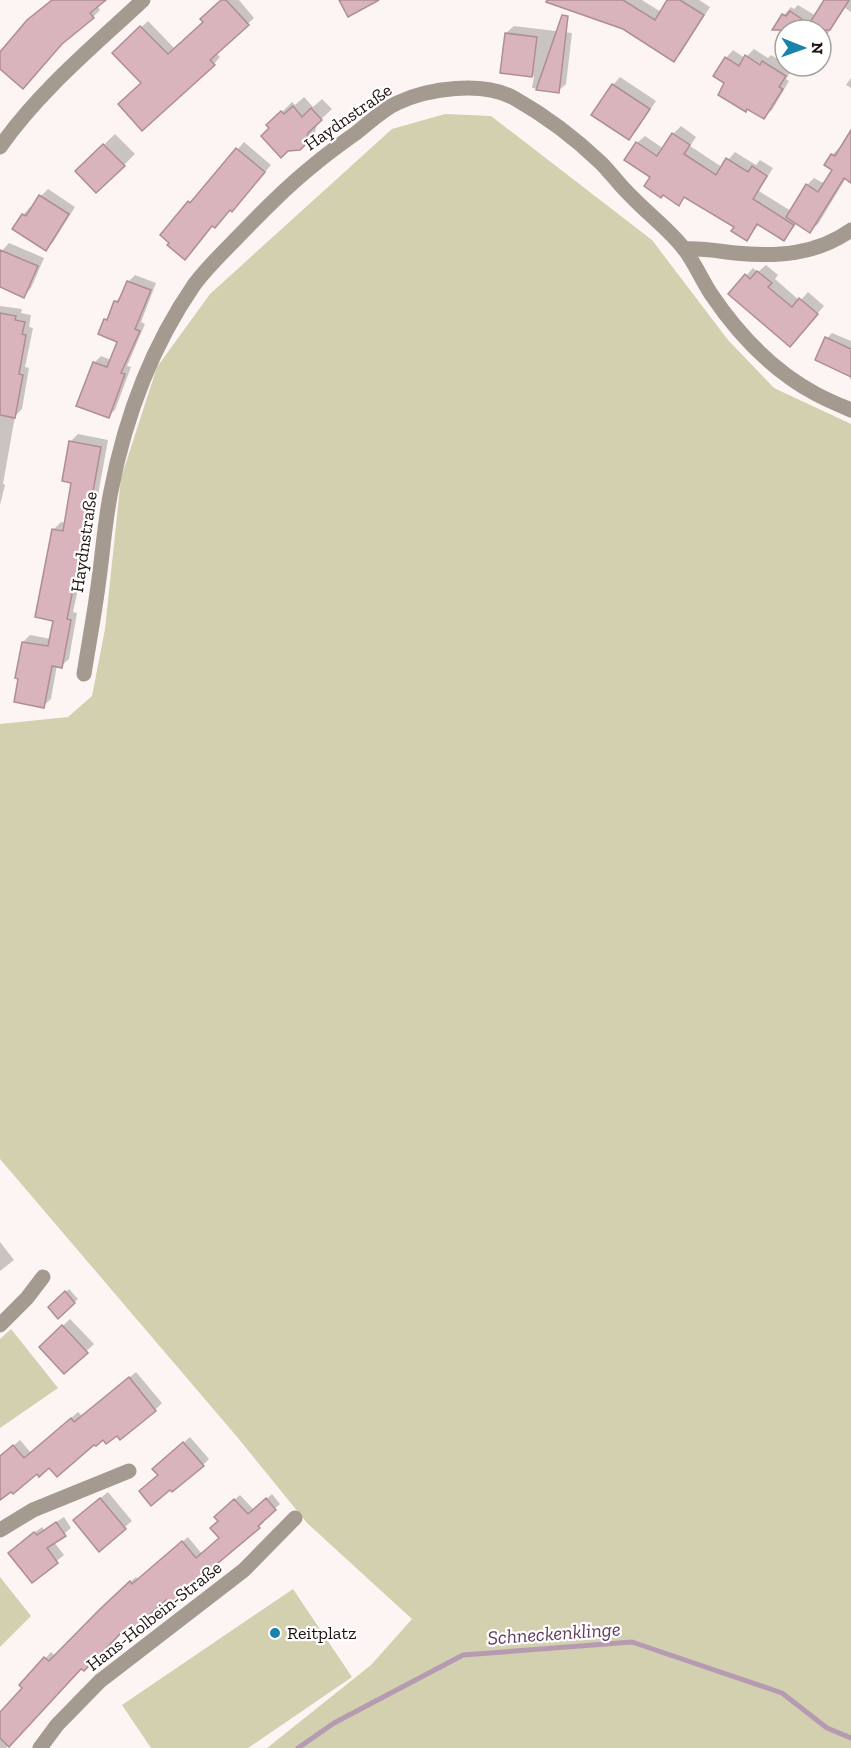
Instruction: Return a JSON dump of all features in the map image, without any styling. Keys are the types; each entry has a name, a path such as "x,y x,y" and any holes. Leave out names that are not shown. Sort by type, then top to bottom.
{"street":[{"path":"0,147 22,117 52,86 143,0"},
{"name":"Haydnstraße","path":"84,674 98,590 110,493 119,453 134,403 161,343 194,285 208,268 287,188 395,104 446,89 491,90 512,97 570,136 602,164 630,196 684,249 734,326 760,352 788,377 817,395 851,410"},
{"path":"684,249 787,254 825,245 851,230"},
{"path":"0,1325 27,1298 43,1277"},
{"path":"0,1530 33,1510 129,1471"},
{"name":"Hans-Holbein-Straße","path":"40,1748 57,1725 99,1681 244,1570 295,1518"}],"shaded area":[{"path":"445,114 491,116 652,240 728,340 774,388 851,424 851,1748 267,1748 371,1665 412,1619 307,1523 238,1438 0,1159 0,724 68,717 92,696 105,629 121,478 157,367 210,294 392,129"},
{"path":"11,1329 58,1388 0,1428 0,1339"},
{"path":"0,1577 31,1616 0,1647"},
{"name":"Reitplatz","path":"293,1589 352,1677 248,1748 151,1748 122,1705"}],"building":[{"path":"52,0 106,0 90,13 94,18 62,44 23,89 0,69 0,52 27,20"},
{"path":"221,0 226,0 249,25 210,60 215,65 142,131 118,104 141,83 112,53 140,26 168,54 203,22 200,19"},
{"path":"339,0 379,0 348,17"},
{"path":"547,0 623,0 655,20 667,0 680,0 704,15 674,62 623,29 546,2"},
{"path":"824,0 849,0 833,25 833,18 813,18"},
{"path":"790,11 800,18 780,18 782,14 786,16"},
{"path":"562,15 568,16 559,93 536,90"},
{"path":"505,33 537,37 532,77 500,73"},
{"path":"745,55 760,65 762,61 773,68 773,78 785,78 779,87 783,89 764,119 747,109 746,112 718,95 724,83 713,76 725,57 739,66"},
{"path":"612,84 650,109 629,140 591,115"},
{"path":"293,106 302,117 311,108 322,120 308,133 305,145 300,150 288,151 281,158 261,136 269,128 266,125 281,111 284,114"},
{"path":"851,130 851,183 844,178 810,233 786,217 806,184 818,192 832,170 824,165 831,154 835,156"},
{"path":"672,133 690,145 684,154 716,175 726,158 748,172 752,166 767,176 753,199 794,225 784,241 757,224 747,241 731,231 734,227 684,197 679,206 663,195 661,198 644,186 650,177 624,160 636,142 657,156"},
{"path":"103,144 125,166 96,193 75,171"},
{"path":"236,148 265,172 232,212 230,210 215,228 212,226 185,260 167,245 169,243 160,235"},
{"path":"39,195 69,214 46,251 12,229 22,214 26,216"},
{"path":"0,250 38,266 24,298 0,287"},
{"path":"757,271 772,283 768,287 792,307 799,298 818,314 790,347 728,294 745,274 750,279"},
{"path":"127,281 151,290 135,329 140,331 121,373 125,374 109,418 76,406 93,362 107,367 117,342 98,334 104,319 107,320 114,301 118,302"},
{"path":"0,313 16,316 15,320 25,322 22,334 26,335 19,374 23,375 15,418 0,415"},
{"path":"825,337 851,349 851,377 815,360"},
{"path":"69,441 101,447 81,559 79,559 67,619 71,620 62,668 52,666 44,708 14,702 18,679 15,678 22,642 48,646 53,621 35,617 52,529 63,531 71,483 62,481"},
{"path":"65,1291 75,1303 58,1319 48,1307"},
{"path":"62,1325 88,1353 64,1374 39,1347"},
{"path":"129,1377 156,1411 120,1440 117,1436 106,1444 103,1440 96,1446 94,1445 57,1477 49,1468 39,1477 37,1474 13,1494 11,1492 0,1500 0,1456 13,1445 24,1458 71,1418 74,1422"},
{"path":"183,1442 204,1466 151,1506 139,1491 158,1475 152,1469"},
{"path":"100,1498 126,1529 99,1552 73,1520"},
{"path":"266,1498 276,1510 258,1526 260,1528 169,1604 166,1600 126,1635 123,1631 84,1671 81,1669 9,1747 0,1738 0,1712 22,1688 19,1685 44,1657 49,1661 130,1581 132,1584 182,1541 196,1558 219,1538 210,1528 218,1521 214,1517 234,1499 248,1514"},
{"path":"56,1522 66,1536 47,1548 58,1563 32,1583 8,1553 34,1532 37,1535"}],"waterway":[{"name":"Schneckenklinge","path":"298,1748 334,1723 463,1655 632,1642 782,1693 827,1728 851,1738"}],"place":[{"name":"Reitplatz","path":"275,1633"}]}
